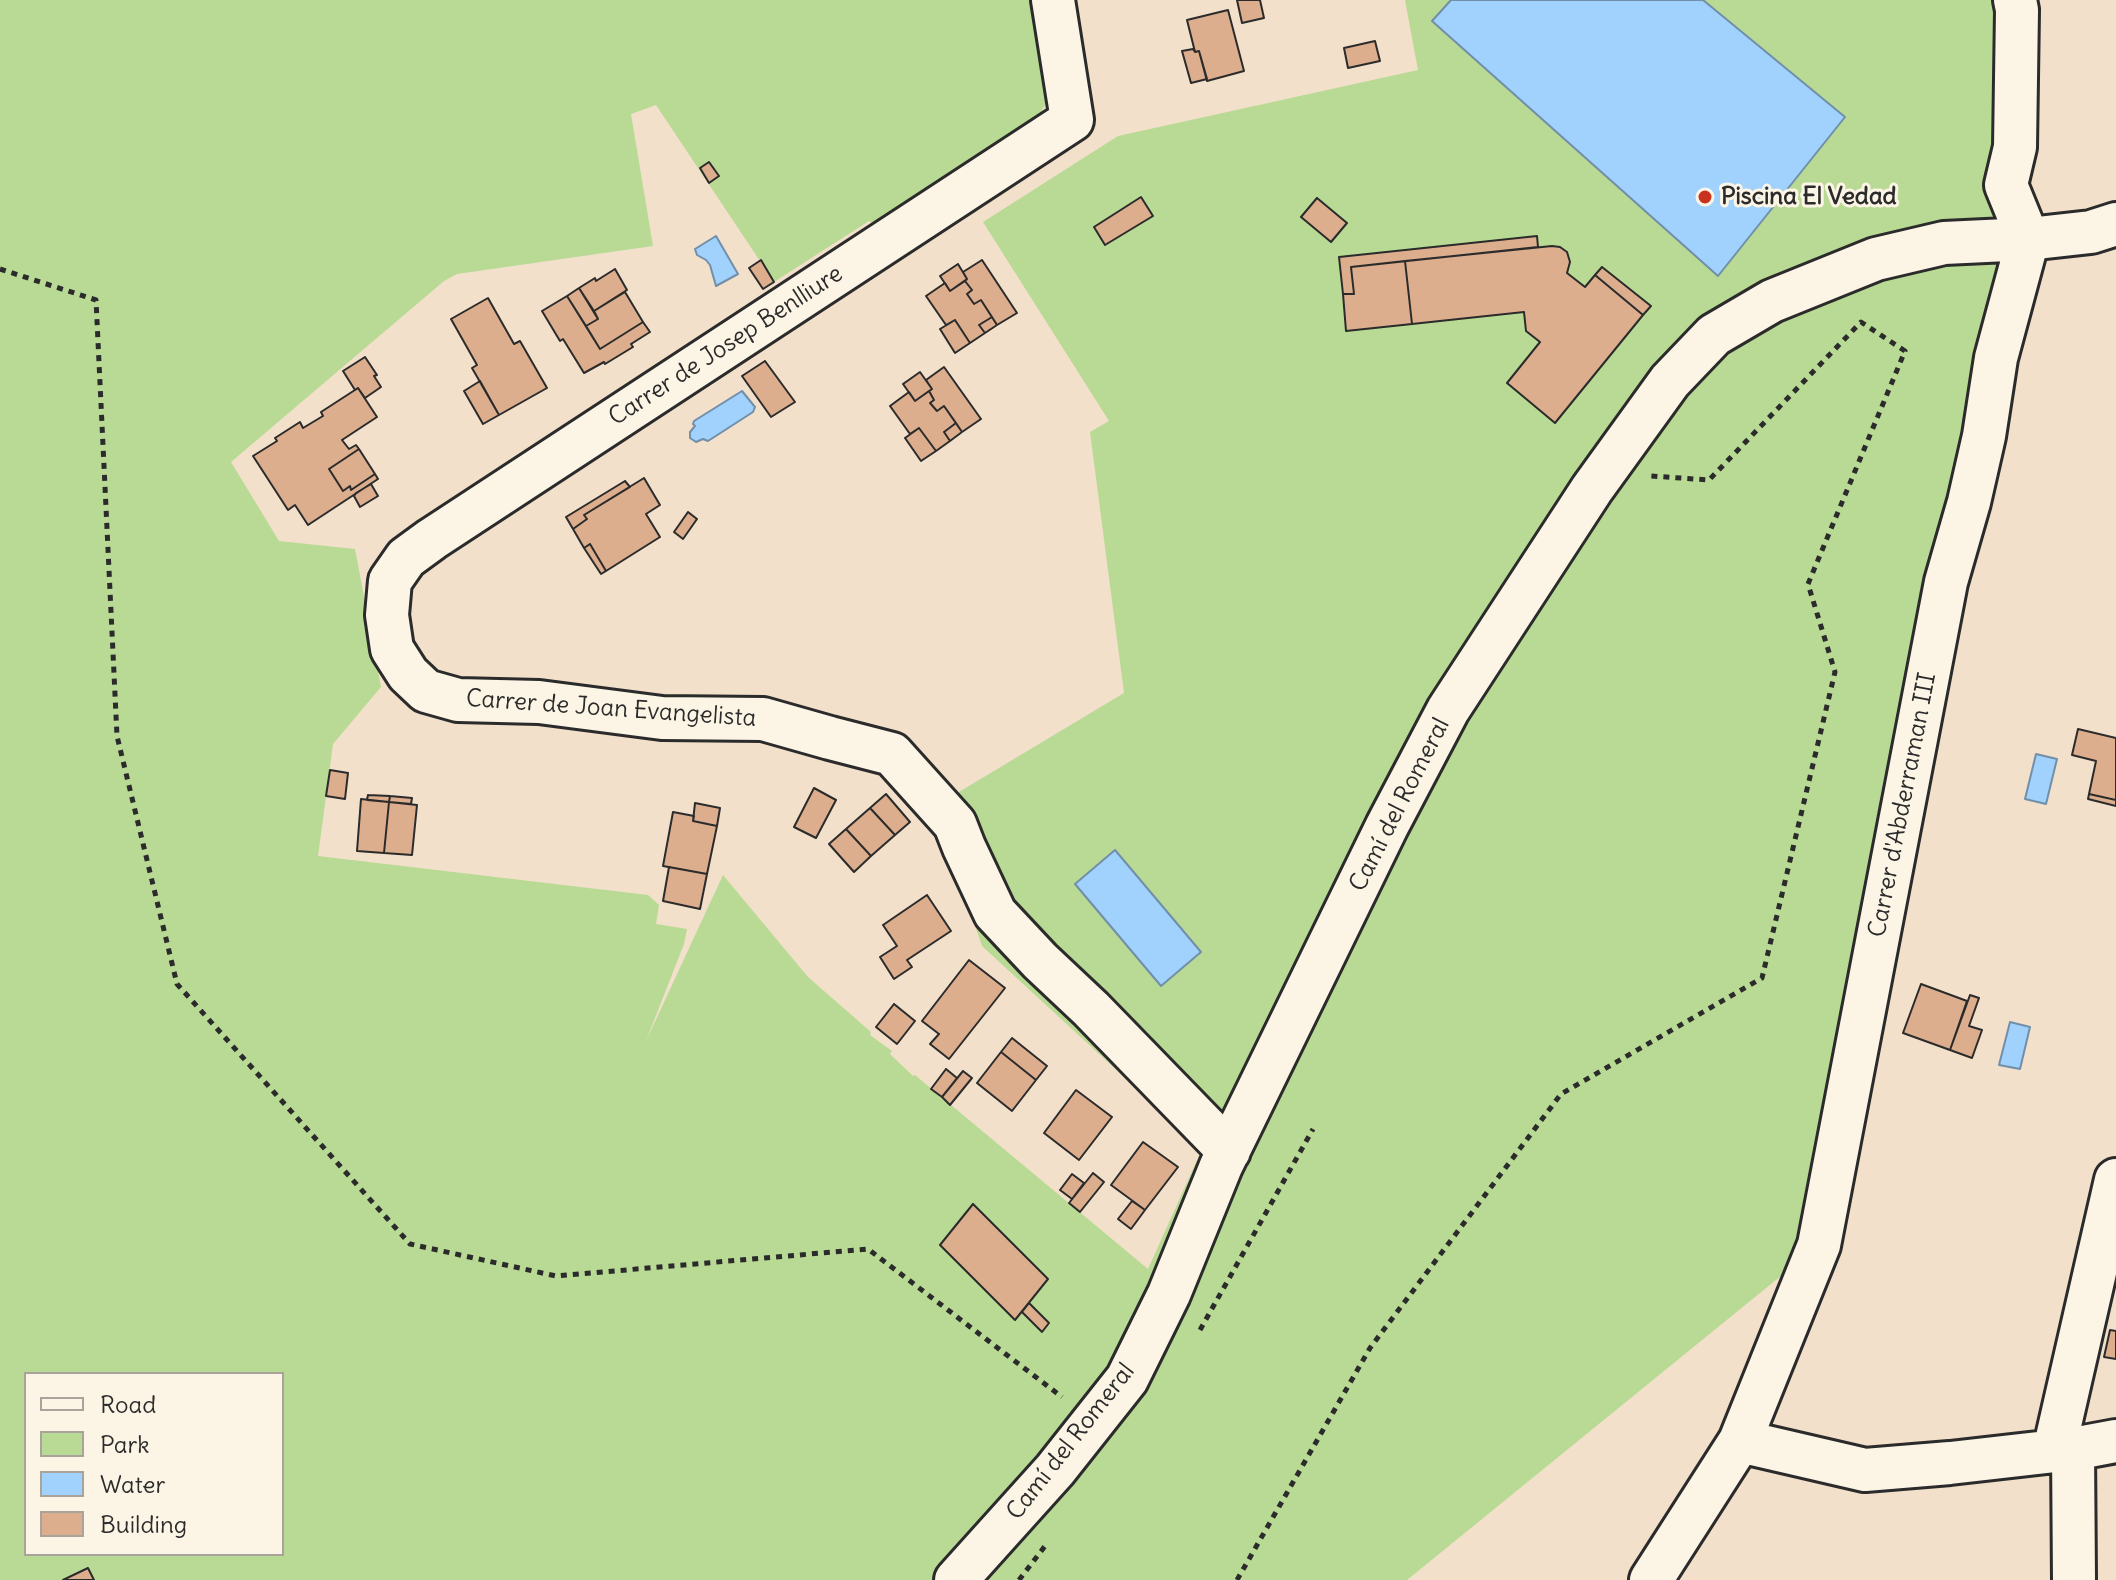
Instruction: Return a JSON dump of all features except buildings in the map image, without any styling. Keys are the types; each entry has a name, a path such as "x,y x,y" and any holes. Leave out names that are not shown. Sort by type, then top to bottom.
{"street":[{"name":"Carrer de Josep Benlliure","path":"426,691 408,674 392,649 387,615 390,581 406,558 1072,120 1053,0"},
{"path":"2015,0 2015,147 2006,185 2028,239"},
{"name":"Camí del Romeral","path":"956,1580 1055,1470 1127,1379 1169,1294 1229,1151 1387,826 1448,710 1605,472 1670,381 1714,335 1772,301 1876,259 1944,243 2108,237"},
{"name":"Carrer d'Abderraman III","path":"1651,1580 1740,1441 1819,1245 1946,582 1969,502 1984,436 1996,358 2028,239"},
{"name":"Carrer de Joan Evangelista","path":"426,691 458,700 539,702 662,718 763,719 892,754 955,824 995,913 1229,1151"},
{"path":"2074,1580 2063,1450 2116,1180"},
{"path":"1740,1441 1865,1470 2063,1450 2116,1441"}],"path":[{"path":"0,269 96,300 117,736 177,984 410,1244 556,1276 868,1249 1061,1397 1127,1379"},
{"path":"1237,1580 1370,1348 1561,1094 1762,978 1835,672 1808,584 1905,351 1861,322 1709,480 1605,472"}],"green space":[{"path":"0,0 1031,0 1047,79 1048,100 1038,117 874,224 869,221 774,282 656,105 631,114 653,246 457,274 444,281 231,462 279,541 355,549 381,687 333,744 318,856 648,895 659,905 656,924 687,929 646,1041 723,875 808,977 871,1032 870,1035 892,1051 890,1054 913,1076 1148,1269 1202,1149 982,946 952,858 929,810 1124,693 1090,432 1109,421 983,222 1118,136 1418,70 1405,0 2015,0 2028,239 1819,1245 1407,1580 0,1580"}],"water":[{"name":"Piscina El Vedad","path":"1451,0 1703,0 1845,117 1718,276 1432,21"},
{"path":"716,236 738,274 716,286 710,265 697,255 695,249"},
{"path":"742,391 755,407 753,412 708,441 703,439 696,442 690,438 694,421"},
{"path":"2036,754 2057,759 2046,804 2025,799"},
{"path":"1115,850 1201,952 1161,986 1075,884"},
{"path":"2010,1022 2030,1027 2020,1069 1999,1065"}],"place":[{"name":"Piscina El Vedad","path":"1705,197"}]}
